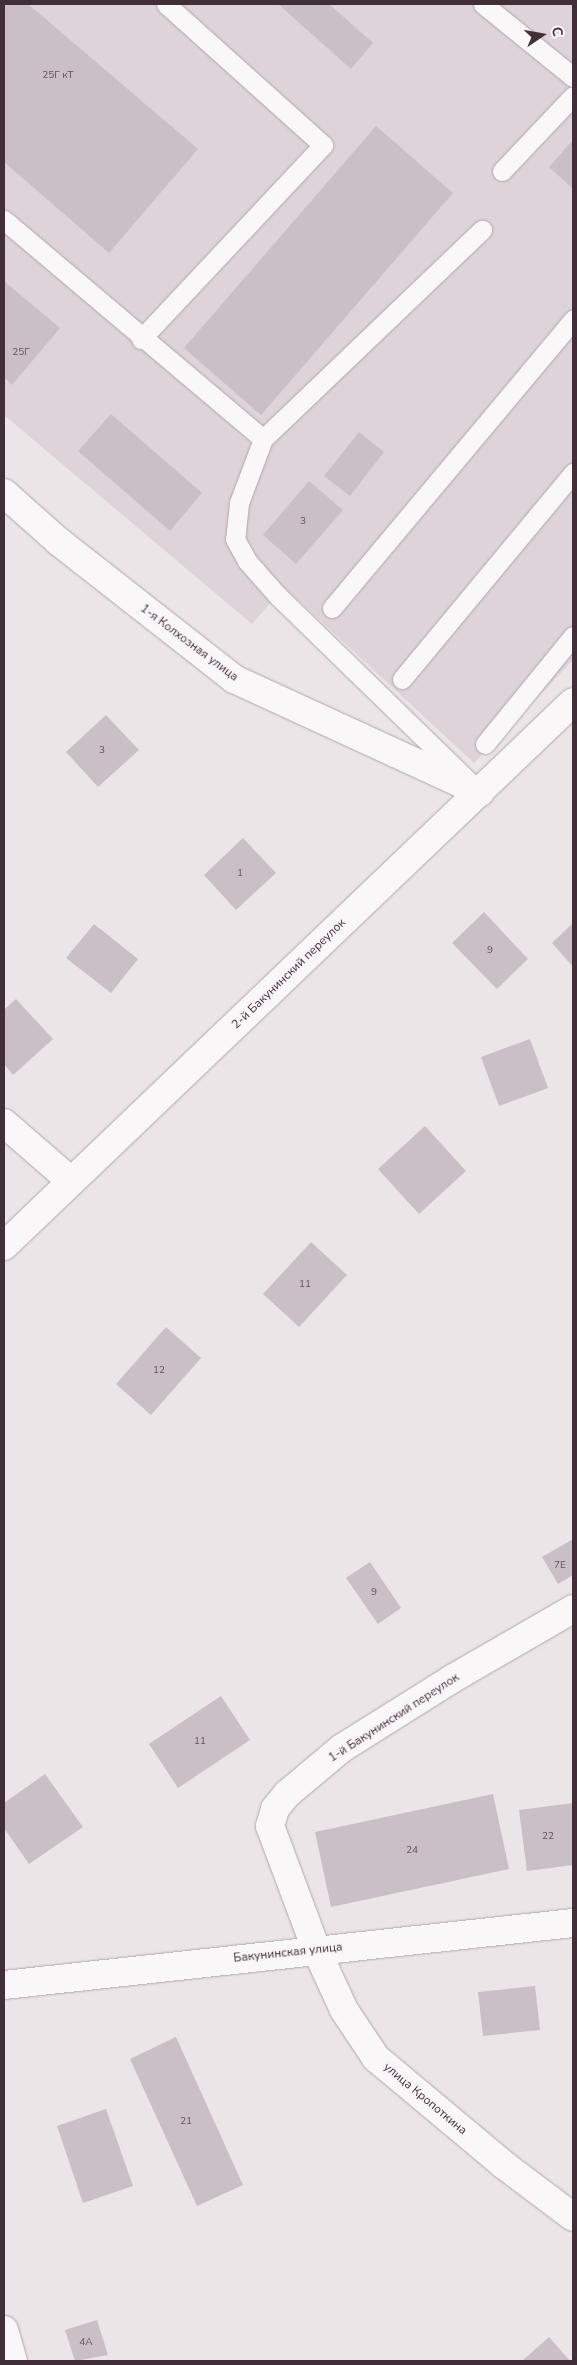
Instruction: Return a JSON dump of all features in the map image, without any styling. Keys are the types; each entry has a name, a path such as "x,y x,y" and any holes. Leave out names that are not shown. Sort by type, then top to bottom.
{"street":[{"name":"1-я Колхозная улица","path":"4,493 58,541 234,679 480,792"},
{"name":"2-й Бакунинский переулок","path":"4,1246 573,702"},
{"path":"4,1123 71,1181"},
{"name":"1-й Бакунинский переулок","path":"316,1949 270,1826 276,1809 287,1794 342,1748 452,1679 573,1610"},
{"name":"Бакунинская улица","path":"4,1985 316,1949 573,1923"},
{"name":"улица Кропоткина","path":"316,1949 344,2010 376,2058 504,2165 573,2217"},
{"path":"4,2330 13,2361"}],"lane":[{"path":"140,339 323,145 166,4"},
{"path":"483,4 573,77"},
{"path":"502,171 573,96"},
{"path":"4,220 140,339 263,439"},
{"path":"480,792 278,596 247,561 235,539 239,503 263,439 482,230"},
{"path":"332,608 573,320"},
{"path":"402,679 573,473"},
{"path":"485,744 573,636"}],"shaded area":[{"path":"4,4 573,4 573,660 474,763 284,587 252,624 4,415"}],"building":[{"path":"4,4 28,4 198,149 109,253 4,162"},
{"path":"278,4 329,4 373,43 351,69"},
{"path":"376,126 453,193 261,415 184,348"},
{"path":"573,140 573,189 549,167"},
{"path":"4,281 60,328 12,385 4,377"},
{"path":"111,414 202,493 170,531 78,451"},
{"path":"359,432 384,452 350,496 324,476"},
{"path":"309,481 343,510 296,564 263,535"},
{"path":"106,715 139,750 98,787 66,752"},
{"path":"243,838 276,873 236,910 204,875"},
{"path":"484,912 528,959 497,989 452,943"},
{"path":"573,923 573,967 552,943"},
{"path":"94,924 138,959 111,993 66,958"},
{"path":"16,999 53,1039 13,1075 4,1064 4,1010"},
{"path":"530,1039 548,1088 499,1106 481,1057"},
{"path":"425,1126 466,1171 419,1214 378,1169"},
{"path":"311,1242 347,1275 299,1327 263,1294"},
{"path":"166,1327 201,1358 151,1415 116,1384"},
{"path":"573,1539 573,1575 558,1584 542,1557"},
{"path":"370,1562 401,1608 378,1624 346,1578"},
{"path":"221,1696 250,1740 178,1788 149,1744"},
{"path":"45,1774 83,1827 29,1864 4,1828 4,1803"},
{"path":"493,1794 509,1869 331,1907 315,1832"},
{"path":"573,1803 573,1865 527,1871 519,1810"},
{"path":"535,1986 540,2030 483,2036 478,1992"},
{"path":"176,2037 243,2185 197,2206 130,2059"},
{"path":"106,2109 133,2186 83,2203 57,2126"},
{"path":"97,2320 108,2355 75,2361 65,2330"},
{"path":"549,2337 570,2361 522,2361"}]}
